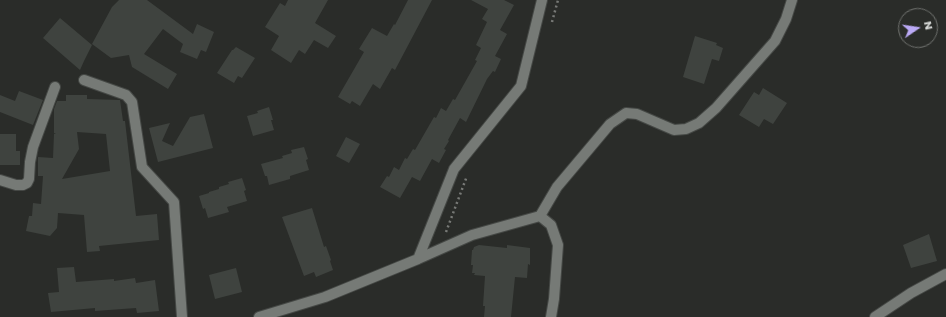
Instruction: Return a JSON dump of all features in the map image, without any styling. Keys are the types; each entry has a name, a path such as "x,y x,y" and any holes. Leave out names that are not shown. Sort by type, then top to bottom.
{"street":[{"path":"418,259 454,169 521,86 542,0"},
{"path":"259,317 326,297 472,235 540,216 562,182 610,124 626,113 637,114 674,130 686,129 699,123 716,108 775,41 786,19 792,0"},
{"path":"84,80 126,95 132,102 142,167 174,202 182,317"},
{"path":"0,180 16,185 23,185 30,179 30,162 33,147 54,87"},
{"path":"540,216 551,225 558,245 554,299 551,317"},
{"path":"875,317 911,293 946,274"}],"building":[{"path":"119,0 147,0 193,34 197,24 214,32 206,52 201,50 197,59 180,52 183,44 163,29 144,54 177,74 168,89 132,67 129,55 111,58 92,44 112,7"},
{"path":"288,0 328,0 315,23 336,36 328,48 314,40 305,54 299,50 291,63 271,50 279,36 265,27 280,3 285,6"},
{"path":"408,0 432,0 395,70 392,68 380,89 373,84 360,106 352,101 350,104 338,97 364,52 359,49 372,28 387,36 394,24 395,25"},
{"path":"471,0 504,0 514,5 500,30 507,34 495,56 501,59 495,72 493,71 487,79 466,122 460,118 448,140 449,141 444,149 446,150 439,163 432,159 420,181 412,177 400,198 380,187 387,176 389,177 394,167 399,170 405,158 407,159 413,149 415,150 434,117 436,118 441,108 446,111 453,99 455,100 477,61 475,60 481,48 476,45 487,22 482,19 488,9"},
{"path":"60,18 92,45 80,70 43,38"},
{"path":"695,36 717,43 716,45 723,48 719,61 712,59 704,84 683,77"},
{"path":"236,47 255,58 242,78 238,76 234,83 217,73 232,50"},
{"path":"763,88 787,103 773,124 764,119 759,127 739,115 754,92 759,95"},
{"path":"19,91 43,100 33,125 0,112 0,95 15,101"},
{"path":"66,95 87,95 87,99 120,100 123,121 125,121 136,216 157,214 159,240 99,246 100,251 87,252 84,215 58,213 57,228 50,236 26,231 29,216 32,216 33,203 41,204 43,176 38,176 38,157 53,158 54,134 56,134 54,133 54,109 57,101 66,101","holes":["77,132 106,134 110,171 62,179 79,149"]},
{"path":"269,107 274,130 253,136 247,116 258,113 257,111"},
{"path":"204,114 213,148 158,162 149,128 170,123 162,141 173,146 190,117"},
{"path":"0,134 16,134 16,151 20,151 20,165 0,165"},
{"path":"346,137 360,144 349,163 336,156"},
{"path":"304,147 308,159 306,160 309,170 290,176 290,179 269,185 267,176 265,176 261,164 283,158 282,156 292,153 291,150"},
{"path":"242,178 246,190 244,191 247,201 227,207 229,212 208,218 205,208 203,209 199,196 219,189 219,187 229,184 228,182"},
{"path":"312,208 324,247 326,246 331,260 333,270 316,277 314,272 304,276 282,217"},
{"path":"929,234 937,261 911,268 903,245"},
{"path":"479,245 507,248 507,245 530,248 530,265 528,264 527,278 515,277 511,317 484,317 485,306 483,306 485,276 474,275 475,273 472,273 473,265 471,265 472,250 474,247"},
{"path":"74,267 76,282 114,279 114,281 135,278 136,283 155,280 159,311 137,313 136,308 95,311 95,308 51,312 48,293 59,292 57,268"},
{"path":"236,268 242,292 215,299 209,275"}]}
